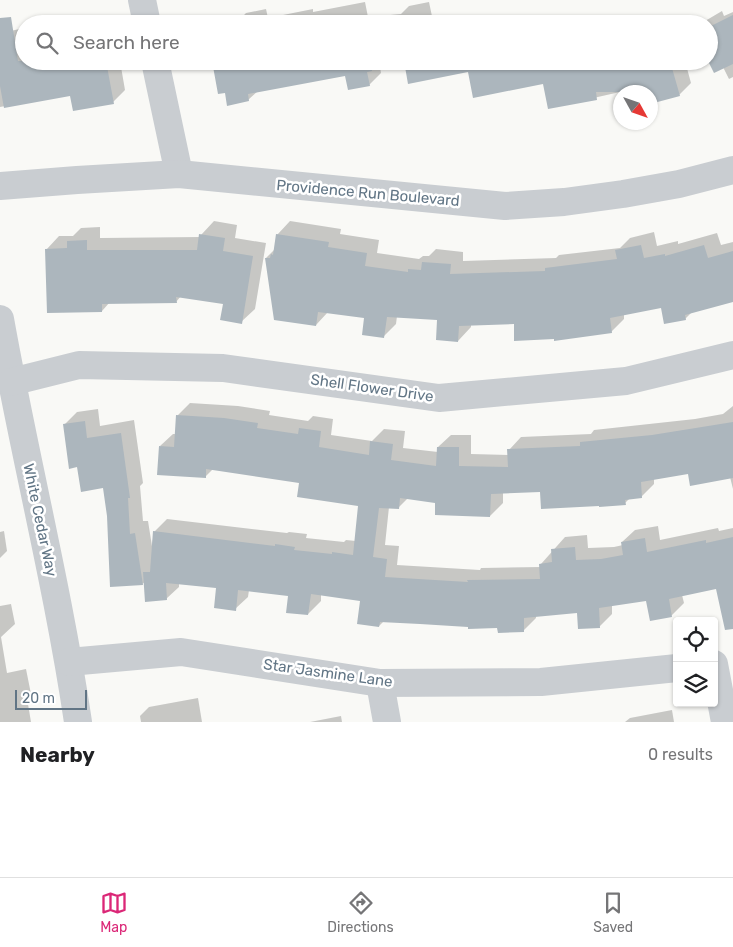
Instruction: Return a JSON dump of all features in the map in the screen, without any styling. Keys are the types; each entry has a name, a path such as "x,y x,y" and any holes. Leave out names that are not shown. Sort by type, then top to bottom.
{"street":[{"path":"142,0 145,15"},
{"path":"157,70 179,174"},
{"name":"Providence Run Boulevard","path":"0,186 179,174 505,206 564,202 623,194 680,184 733,170"},
{"name":"White Cedar Way","path":"0,319 11,382 70,662 78,722"},
{"name":"Shell Flower Drive","path":"11,382 79,365 223,368 439,398 626,381 733,355"},
{"name":"Star Jasmine Lane","path":"70,662 181,652 380,683 541,682 673,668"},
{"path":"718,663 733,660"},
{"path":"380,683 387,722"},
{"path":"718,685 725,722"}],"building":[{"path":"733,15 733,64 714,73 712,70 718,70 718,22"},
{"path":"11,17 15,42 15,70 108,70 114,104 73,111 70,96 4,108 0,86 0,18"},
{"path":"214,70 372,70 367,72 370,86 348,90 345,76 248,94 249,101 227,106 225,93 218,94"},
{"path":"406,70 673,70 680,96 658,102 658,85 613,85 613,92 596,92 597,100 548,109 543,84 473,98 468,72 408,84"},
{"path":"199,234 225,238 223,251 253,256 242,324 220,320 223,304 176,297 177,303 102,304 102,312 47,313 45,249 67,248 67,241 87,240 87,250 197,250"},
{"path":"276,234 329,242 328,247 367,253 365,266 408,272 408,269 421,270 422,262 451,264 450,274 545,271 545,268 617,259 615,250 641,245 644,258 665,254 665,256 704,245 708,258 733,251 733,302 685,315 686,320 664,324 661,308 610,318 612,333 554,341 554,339 514,341 514,324 459,326 458,342 436,340 437,320 387,317 384,338 362,335 364,318 318,312 316,326 274,320 265,258 270,258 271,254 273,255"},
{"path":"176,415 224,418 258,423 257,428 298,434 299,428 321,431 319,447 369,455 370,441 393,444 391,460 436,466 437,447 459,447 459,466 508,467 507,449 580,446 580,442 652,435 733,422 733,478 690,486 688,474 641,482 642,498 625,500 626,505 599,507 541,509 540,492 491,494 490,517 435,515 435,503 400,498 399,509 379,508 373,557 387,559 385,577 468,582 467,580 540,579 539,564 552,562 551,549 575,547 576,560 601,559 623,555 621,542 645,538 647,552 706,540 706,543 733,537 733,629 725,630 716,589 669,599 672,617 650,621 646,601 599,608 600,628 578,629 577,613 524,618 524,632 498,633 497,628 468,629 468,627 380,622 379,627 357,624 360,601 311,594 308,615 286,613 288,596 238,590 236,611 214,608 216,588 166,583 167,600 145,602 143,572 150,572 153,531 275,546 275,544 295,547 294,550 353,555 358,506 297,497 299,483 206,469 206,478 157,475 159,446 174,447"},
{"path":"85,421 87,438 121,433 130,498 128,498 130,534 135,533 143,585 110,587 107,516 103,488 81,492 77,467 69,469 63,424"}]}
